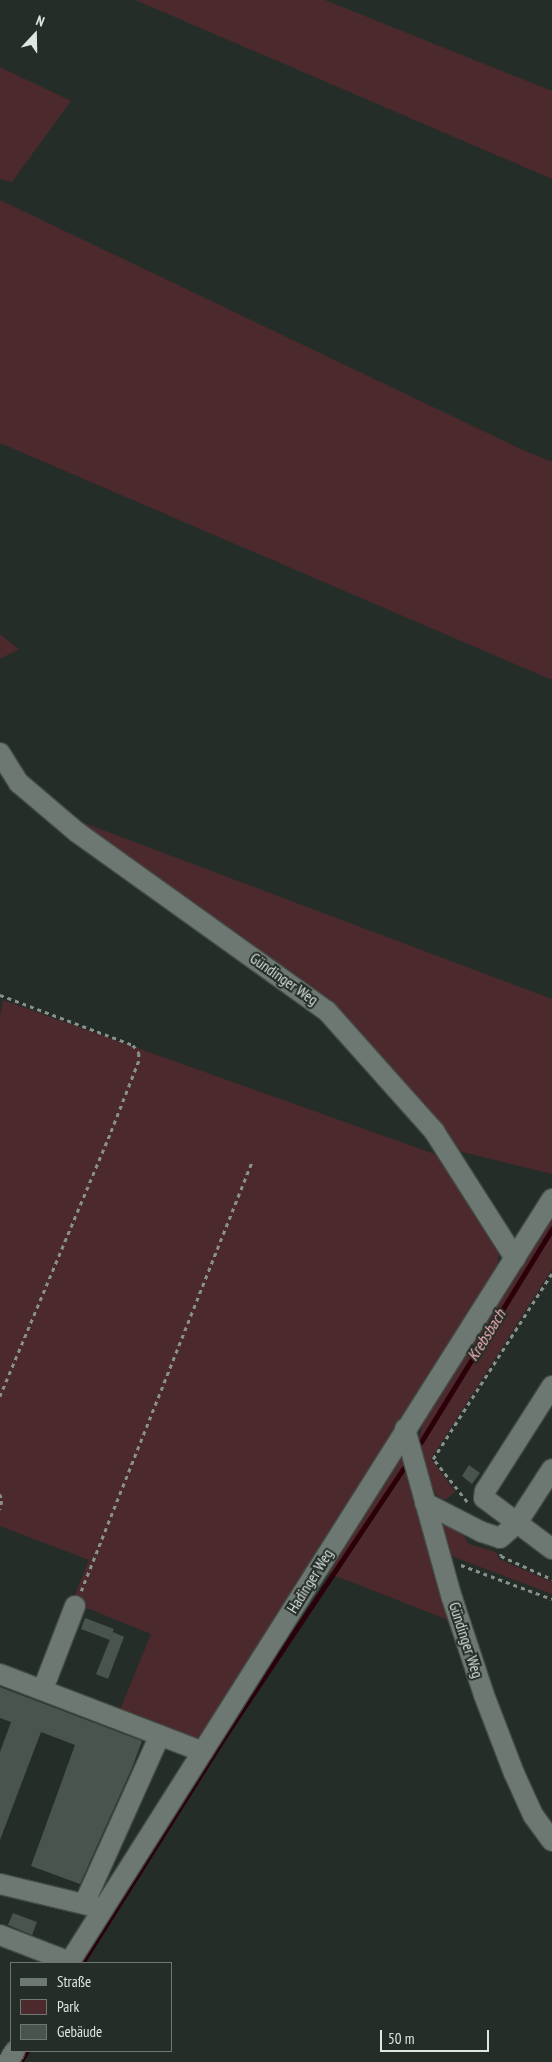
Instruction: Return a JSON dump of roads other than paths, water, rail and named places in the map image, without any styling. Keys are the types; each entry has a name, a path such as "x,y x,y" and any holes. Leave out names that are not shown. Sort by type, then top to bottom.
{"street":[{"name":"Gündinger Weg","path":"0,753 19,783 78,833 327,1010 434,1132 515,1258"},
{"name":"Hadinger Weg","path":"69,1962 204,1752 552,1199"},
{"path":"552,1386 485,1492 484,1498 488,1503 552,1549"},
{"name":"Gündinger Weg","path":"405,1430 440,1558 484,1695 514,1773 534,1814 552,1841"},
{"path":"426,1502 482,1532 500,1538 507,1534 517,1523 552,1469"},
{"path":"43,1689 75,1606"},
{"path":"0,1674 204,1752"},
{"path":"84,1904 160,1735"},
{"path":"0,1884 103,1908"},
{"path":"0,1935 69,1962"}],"waterway":[{"name":"Krebsbach","path":"421,1442 552,1229"},
{"path":"83,1962 225,1736 403,1469"},
{"path":"20,2062 26,2052"}]}
